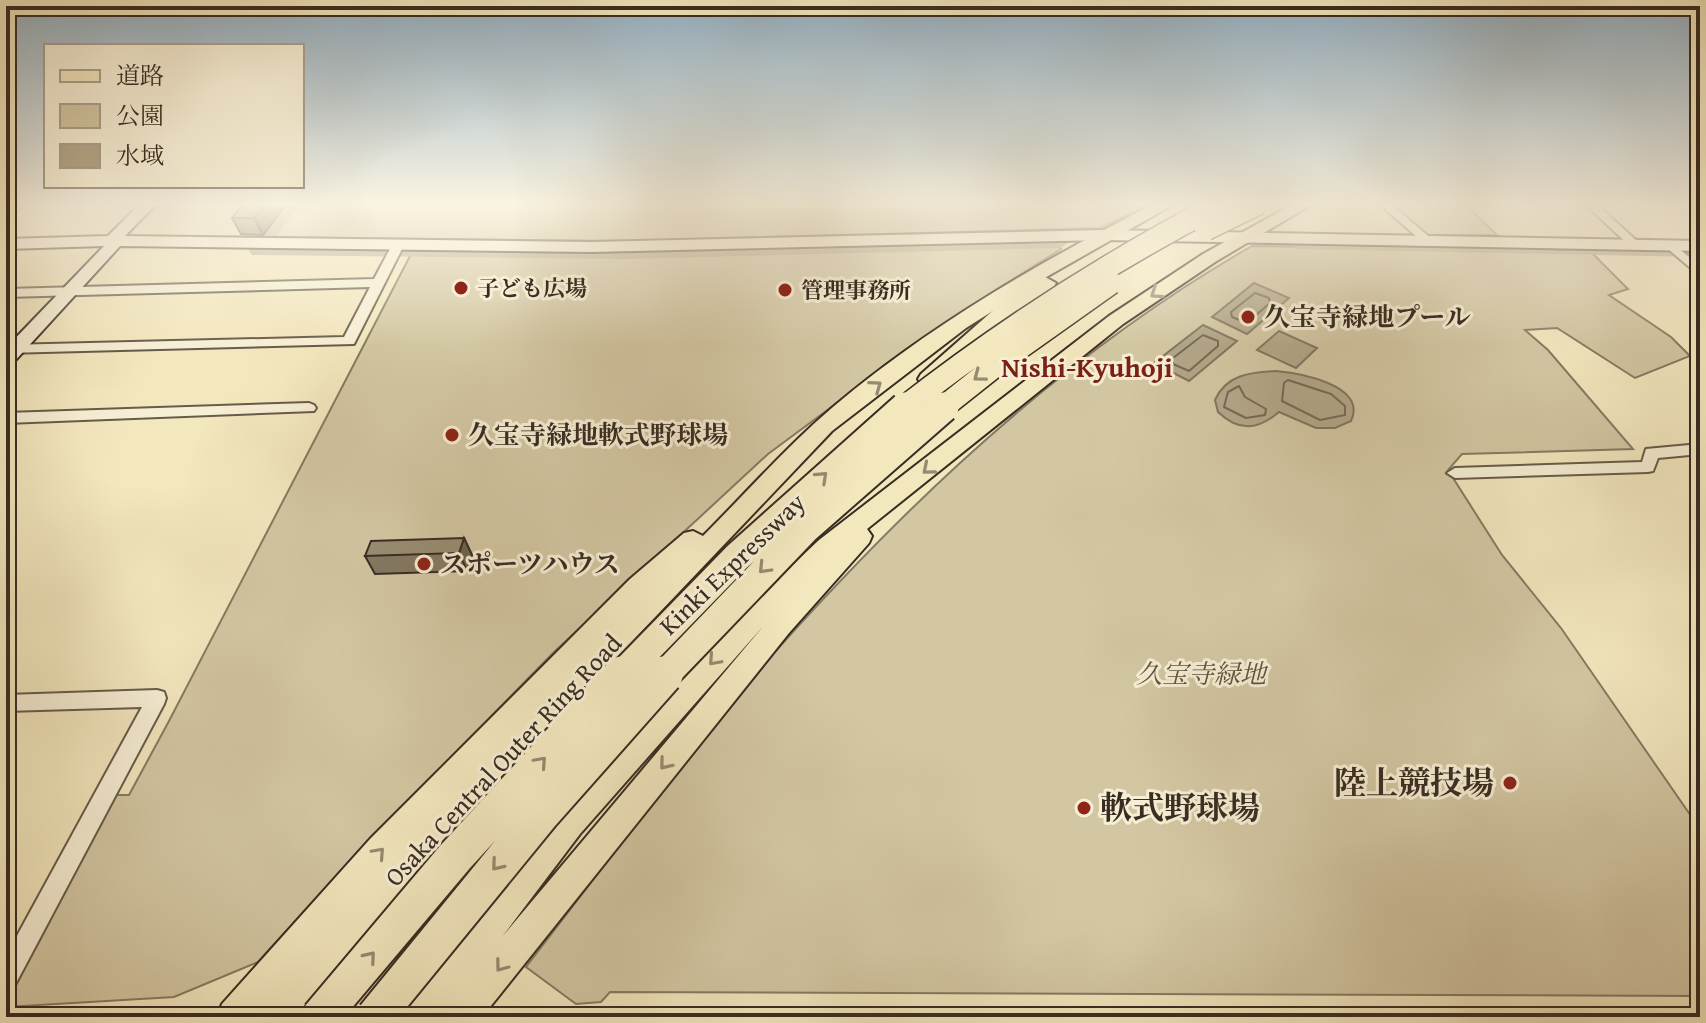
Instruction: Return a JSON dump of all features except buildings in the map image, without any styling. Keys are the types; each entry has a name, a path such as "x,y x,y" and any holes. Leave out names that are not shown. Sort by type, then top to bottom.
{"highway":[{"path":"888,418 980,334 1034,290 1101,251"},
{"name":"Kinki Expressway","path":"320,1017 456,856 656,638 752,541 888,418 957,364 1053,297 1131,251"},
{"name":"Kinki Expressway","path":"375,1017 491,872 601,745 775,557 855,480 968,385 1072,308 1165,251"}],"main road":[{"name":"Osaka Central Outer Ring Road","path":"270,1017 446,818 612,641 842,411 950,333 1080,251"},
{"path":"420,1017 569,823 734,637 828,547 1116,320 1223,251"},
{"path":"235,1017 381,850 639,586 842,411"},
{"path":"459,1017 780,625 899,493"}],"street":[{"path":"9,352 109,251"},
{"path":"9,352 349,341 395,251"},
{"path":"1677,251 1700,272"},
{"path":"6,293 380,283"},
{"path":"6,418 309,408"},
{"path":"1455,473 1648,467 1651,453 1700,449"},
{"path":"6,703 157,698 6,979"}],"green space":[{"path":"776,251 1058,251 949,320 768,454 554,652 356,854 258,962 174,997 6,1007 6,995 114,795 129,795 169,721 411,254 621,255"},
{"name":"久宝寺緑地","path":"1244,251 1590,251 1628,289 1609,295 1671,337 1690,356 1635,378 1557,328 1525,330 1548,350 1633,449 1462,454 1448,470 1502,555 1561,628 1700,829 1700,996 610,992 601,1002 576,1004 526,967 706,731 828,594 958,464 1027,404 1099,347 1174,294"}],"water":[{"path":"1254,283 1289,298 1247,334 1212,317"},
{"path":"1203,325 1237,341 1189,381 1154,363"},
{"path":"1279,331 1317,348 1296,368 1257,350"},
{"path":"1276,371 1314,378 1341,390 1350,398 1354,409 1351,421 1335,428 1316,428 1279,412 1257,425 1242,426 1218,412 1215,400 1232,380 1257,372"}],"waterway":[{"path":"259,251 714,251"},
{"path":"1683,251 1700,251"}],"place":[{"name":"子ども広場","path":"461,288"},
{"name":"管理事務所","path":"785,290"},
{"name":"久宝寺緑地プール","path":"1248,317"},
{"name":"久宝寺緑地軟式野球場","path":"452,435"},
{"name":"スポーツハウス","path":"424,564"},
{"name":"陸上競技場","path":"1510,783"},
{"name":"軟式野球場","path":"1084,808"}],"district":[{"name":"Nishi-Kyuhoji","path":"1087,367"}]}
